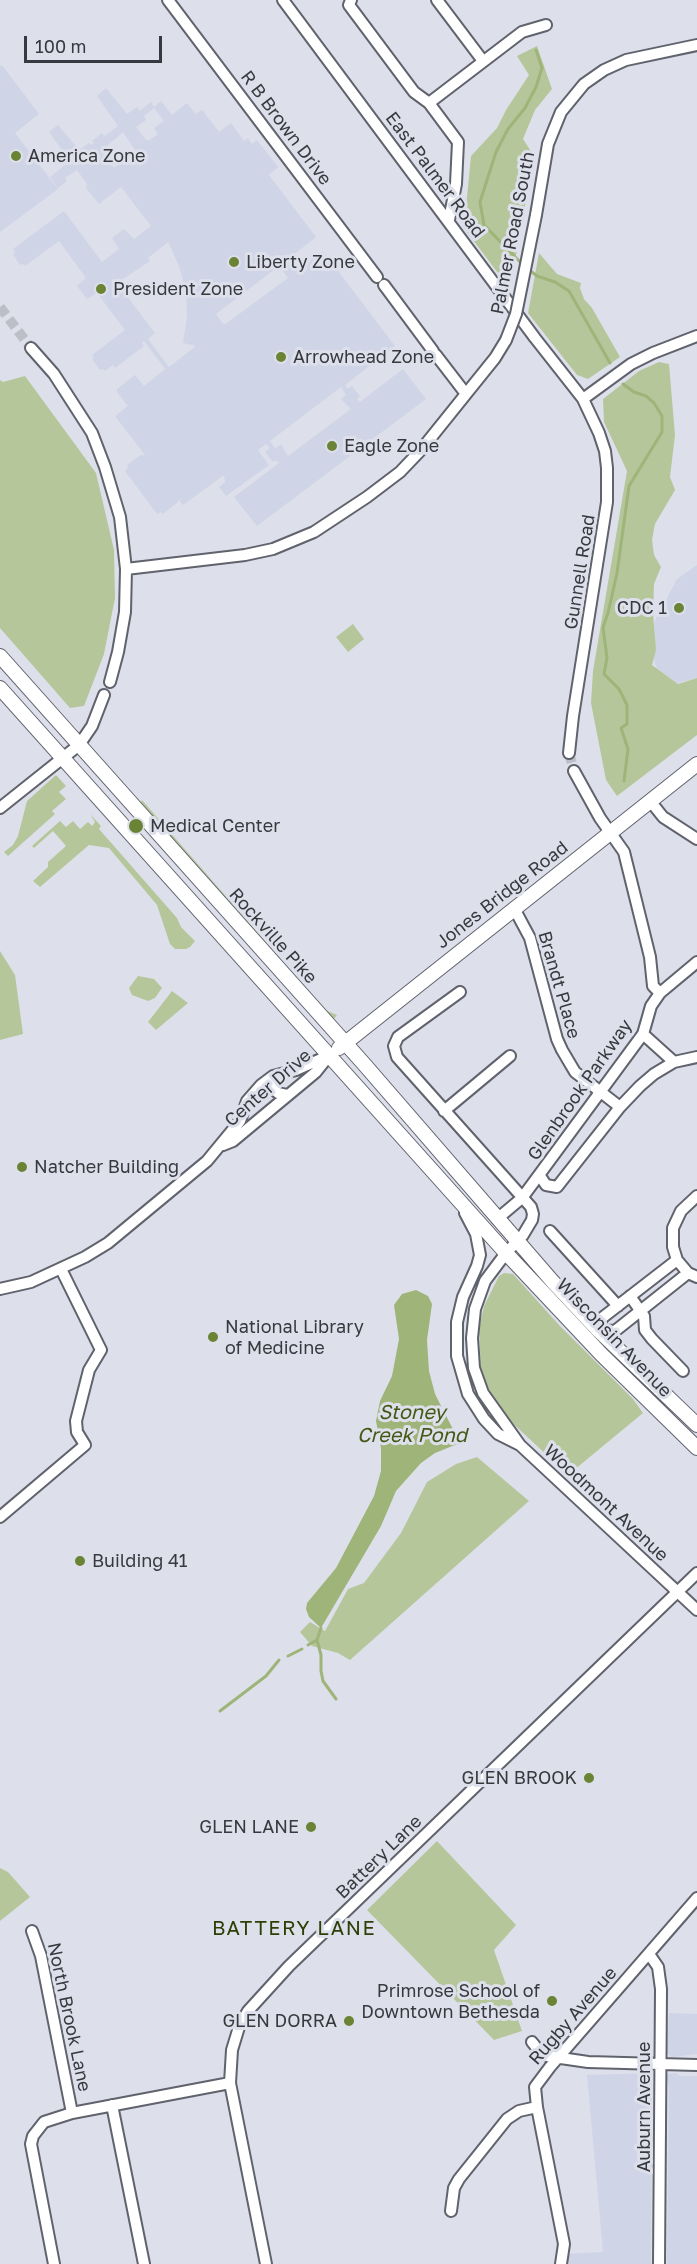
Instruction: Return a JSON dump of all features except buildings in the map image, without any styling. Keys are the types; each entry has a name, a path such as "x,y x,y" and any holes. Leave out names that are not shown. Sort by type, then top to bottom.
{"main road":[{"name":"Rockville Pike","path":"0,656 517,1241"},
{"name":"Rockville Pike","path":"0,688 62,760 506,1253"},
{"name":"Jones Bridge Road","path":"330,1055 697,764"},
{"name":"Wisconsin Avenue","path":"517,1241 593,1335 694,1439"},
{"name":"Wisconsin Avenue","path":"506,1253 593,1335 697,1425"}],"street":[{"name":"R B Brown Drive","path":"168,0 466,394"},
{"name":"East Palmer Road","path":"283,0 583,399"},
{"path":"351,0 349,5 414,92 429,103 459,142 456,184 449,220"},
{"path":"437,0 483,61"},
{"path":"429,103 522,32 546,25"},
{"name":"Palmer Road South","path":"126,569 245,555 273,549 314,532 400,472 421,450 495,358 506,340 516,314 548,144 561,112 585,84 615,64 647,54 697,45"},
{"path":"583,399 637,360 697,336"},
{"path":"32,348 54,374 92,433 120,517 126,569 124,627 110,682"},
{"name":"Gunnell Road","path":"569,753 607,502 605,451 594,420 583,399"},
{"path":"0,808 78,745 92,726 104,695"},
{"path":"574,771 600,818 624,852 650,957 653,986 660,993 697,962"},
{"path":"651,802 663,817 697,839"},
{"name":"Brandt Place","path":"515,910 530,938 561,1050 575,1072 620,1107"},
{"path":"460,992 398,1037 394,1046 397,1057 522,1198"},
{"name":"Glenbrook Parkway","path":"497,1219 522,1198 540,1176 643,1034 651,1006 660,993"},
{"path":"643,1034 674,1062"},
{"name":"Center Drive","path":"0,1289 31,1282 61,1269 108,1243 198,1169 223,1144 228,1134 240,1121 247,1101 261,1085 273,1076 296,1070 330,1055"},
{"name":"Center Drive","path":"223,1144 233,1141 315,1072 330,1055"},
{"path":"444,1111 510,1056"},
{"path":"540,1176 546,1185 557,1187 620,1107 654,1074 674,1062 697,1057"},
{"path":"273,1076 272,1088 278,1093 287,1095"},
{"path":"247,1101 254,1112 263,1115"},
{"path":"593,1335 615,1331 641,1310 693,1275 677,1260 673,1247 673,1228 681,1211 697,1196"},
{"name":"Woodmont Avenue","path":"522,1198 531,1207 533,1214 529,1227 491,1271 479,1294 471,1348 474,1368 483,1393 520,1445 697,1610"},
{"name":"Woodmont Avenue","path":"459,1200 476,1234 480,1255 463,1297 457,1322 461,1375 468,1394 490,1426 498,1434 520,1445"},
{"path":"550,1231 618,1306"},
{"path":"593,1335 602,1318 677,1260"},
{"path":"0,1517 85,1445 77,1432 76,1421 89,1370 101,1350 61,1269"},
{"path":"630,1296 646,1319 645,1330 683,1371"},
{"name":"Battery Lane","path":"266,2264 230,2083 232,2050 239,2027 248,2011 260,1996 697,1573"},
{"name":"Rugby Avenue","path":"561,2264 564,2244 537,2108 535,2087 538,2080 697,1898"},
{"name":"North Brook Lane","path":"32,1931 41,1956 72,2113 44,2122 33,2136 31,2144 54,2264"},
{"name":"Auburn Avenue","path":"649,1954 657,1965 661,1977 659,2264"},
{"path":"532,2042 540,2052 559,2058 588,2062 697,2065"},
{"path":"72,2113 230,2083"},
{"path":"112,2105 144,2264"},
{"path":"451,2211 454,2188 459,2179 507,2120 519,2112 537,2108"}],"shaded area":[{"path":"537,46 552,89 535,110 523,139 534,156 510,289 464,228 471,156 497,128 529,75 517,56"},
{"name":"America Zone","path":"2,65 39,114 15,133 58,189 0,232 0,66"},
{"path":"106,88 127,114 137,107 140,111 151,102 154,107 161,101 172,115 187,103 196,114 202,110 219,132 231,123 244,141 248,138 252,144 257,140 278,167 269,175 316,237 288,259 297,271 323,251 395,346 345,385 348,389 352,386 360,396 357,399 360,402 403,369 426,399 257,526 234,497 279,463 276,460 273,462 265,452 270,448 266,444 258,450 269,465 226,496 219,487 225,482 224,475 183,505 178,499 178,502 163,514 161,512 157,514 125,471 128,468 127,465 142,454 145,455 115,416 129,405 117,389 135,375 144,386 165,369 144,341 142,343 144,346 115,368 113,365 105,371 100,370 92,359 94,357 92,355 125,330 97,293 87,299 77,286 86,278 59,241 25,266 20,265 13,254 15,253 13,249 64,211 102,262 119,249 112,238 124,229 134,239 151,226 121,187 99,204 86,188 87,184 77,170 65,178 67,181 58,188 50,177 70,161 49,132 58,125 79,150 89,143 91,145 94,143 92,141 102,133 105,136 118,126 97,96","holes":["154,108 164,121 154,128 158,134 150,140 146,140 136,127 146,120 144,116","123,132 139,156 127,165 123,161 114,168 101,151","168,242 179,266 186,291 187,317 183,343 196,346 169,367 148,339 155,333 117,283 150,261 148,258","279,266 288,278 224,325 216,314","341,387 346,395 341,399 351,409 288,456 281,444 275,449 270,441"]},
{"path":"539,253 557,274 581,283 580,288 584,299 592,308 620,357 588,379 577,375 528,313"},
{"path":"659,362 669,364 675,435 670,477 675,490 655,524 652,540 654,555 661,567 654,584 653,614 656,650 652,665 678,684 697,678 697,735 617,796 606,780 591,703 593,671 627,471 604,422 603,399 639,371"},
{"path":"25,376 96,473 114,550 115,598 104,654 84,706 70,708 0,628 0,380 3,382"},
{"name":"CDC 1","path":"697,565 697,678 677,683 657,669 646,638 677,579"},
{"path":"353,624 364,639 348,652 336,637"},
{"path":"56,775 66,786 59,792 66,799 52,811 55,814 8,856 4,852 13,845 18,836 27,801"},
{"path":"142,800 325,1010 337,1015 334,1019 327,1015 140,804"},
{"path":"90,814 101,826 99,829 195,941 190,947 175,949 170,944 157,905 109,848 89,845 40,887 33,881 48,867 48,862 66,846 53,831 34,848 32,846 60,821 66,827 73,821 80,829 88,822 92,826 95,822"},
{"path":"0,951 15,975 23,1034 0,1040"},
{"path":"138,976 154,979 162,988 155,998 148,1001 132,995 129,988"},
{"path":"172,991 188,1003 156,1030 148,1022"},
{"path":"504,1273 513,1274 560,1326 633,1399 643,1413 568,1475 505,1416 495,1403 481,1371 479,1329 484,1306 499,1276"},
{"path":"477,1457 529,1501 350,1660 338,1653 312,1646 300,1632 310,1622 325,1631 348,1589 364,1583 401,1533 427,1482 456,1464"},
{"path":"437,1841 516,1925 494,1950 522,2031 494,2040 367,1910"},
{"path":"0,1868 8,1872 30,1897 0,1921"},
{"path":"669,2013 697,2014 697,2054 672,2057 667,2053"},
{"path":"652,2073 651,2264 563,2264 564,2254 603,2252 587,2075"},
{"path":"676,2073 680,2076 697,2076 697,2264 667,2264 669,2087 666,2079 667,2074"}],"water":[{"name":"Stoney Creek Pond","path":"416,1290 428,1296 432,1304 427,1340 429,1371 435,1394 460,1443 435,1453 421,1463 396,1491 381,1526 321,1628 309,1617 306,1609 307,1603 336,1568 374,1496 381,1471 381,1448 376,1421 380,1401 392,1376 399,1339 394,1305 402,1294"}],"waterway":[{"path":"523,265 484,225 480,202 496,152 508,129 525,108 536,87 542,68 536,50"},
{"path":"528,269 537,276 555,282 569,291 610,363"},
{"path":"623,384 634,392 646,396 654,403 662,416 662,432 629,486 617,573 603,627 607,658 604,674 619,689 627,705 627,724 621,728 628,749 624,781"},
{"path":"321,1628 317,1640 323,1681 336,1699"},
{"path":"308,1645 317,1640"},
{"path":"288,1656 302,1649"},
{"path":"220,1711 266,1676 279,1660"}],"tunnel":[{"path":"0,307 31,348"},
{"path":"569,753 574,771"}],"place":[{"name":"America Zone","path":"16,156"},
{"name":"Liberty Zone","path":"234,262"},
{"name":"President Zone","path":"101,289"},
{"name":"Arrowhead Zone","path":"281,357"},
{"name":"Eagle Zone","path":"332,446"},
{"name":"CDC 1","path":"679,608"},
{"name":"Medical Center","path":"136,826"},
{"name":"Natcher Building","path":"22,1167"},
{"name":"National Library of Medicine","path":"213,1337"},
{"name":"Building 41","path":"80,1561"},
{"name":"GLEN BROOK","path":"589,1778"},
{"name":"GLEN LANE","path":"311,1827"},
{"name":"Primrose School of Downtown Bethesda","path":"552,2001"},
{"name":"GLEN DORRA","path":"349,2021"}],"district":[{"name":"BATTERY LANE","path":"294,1929"}]}
